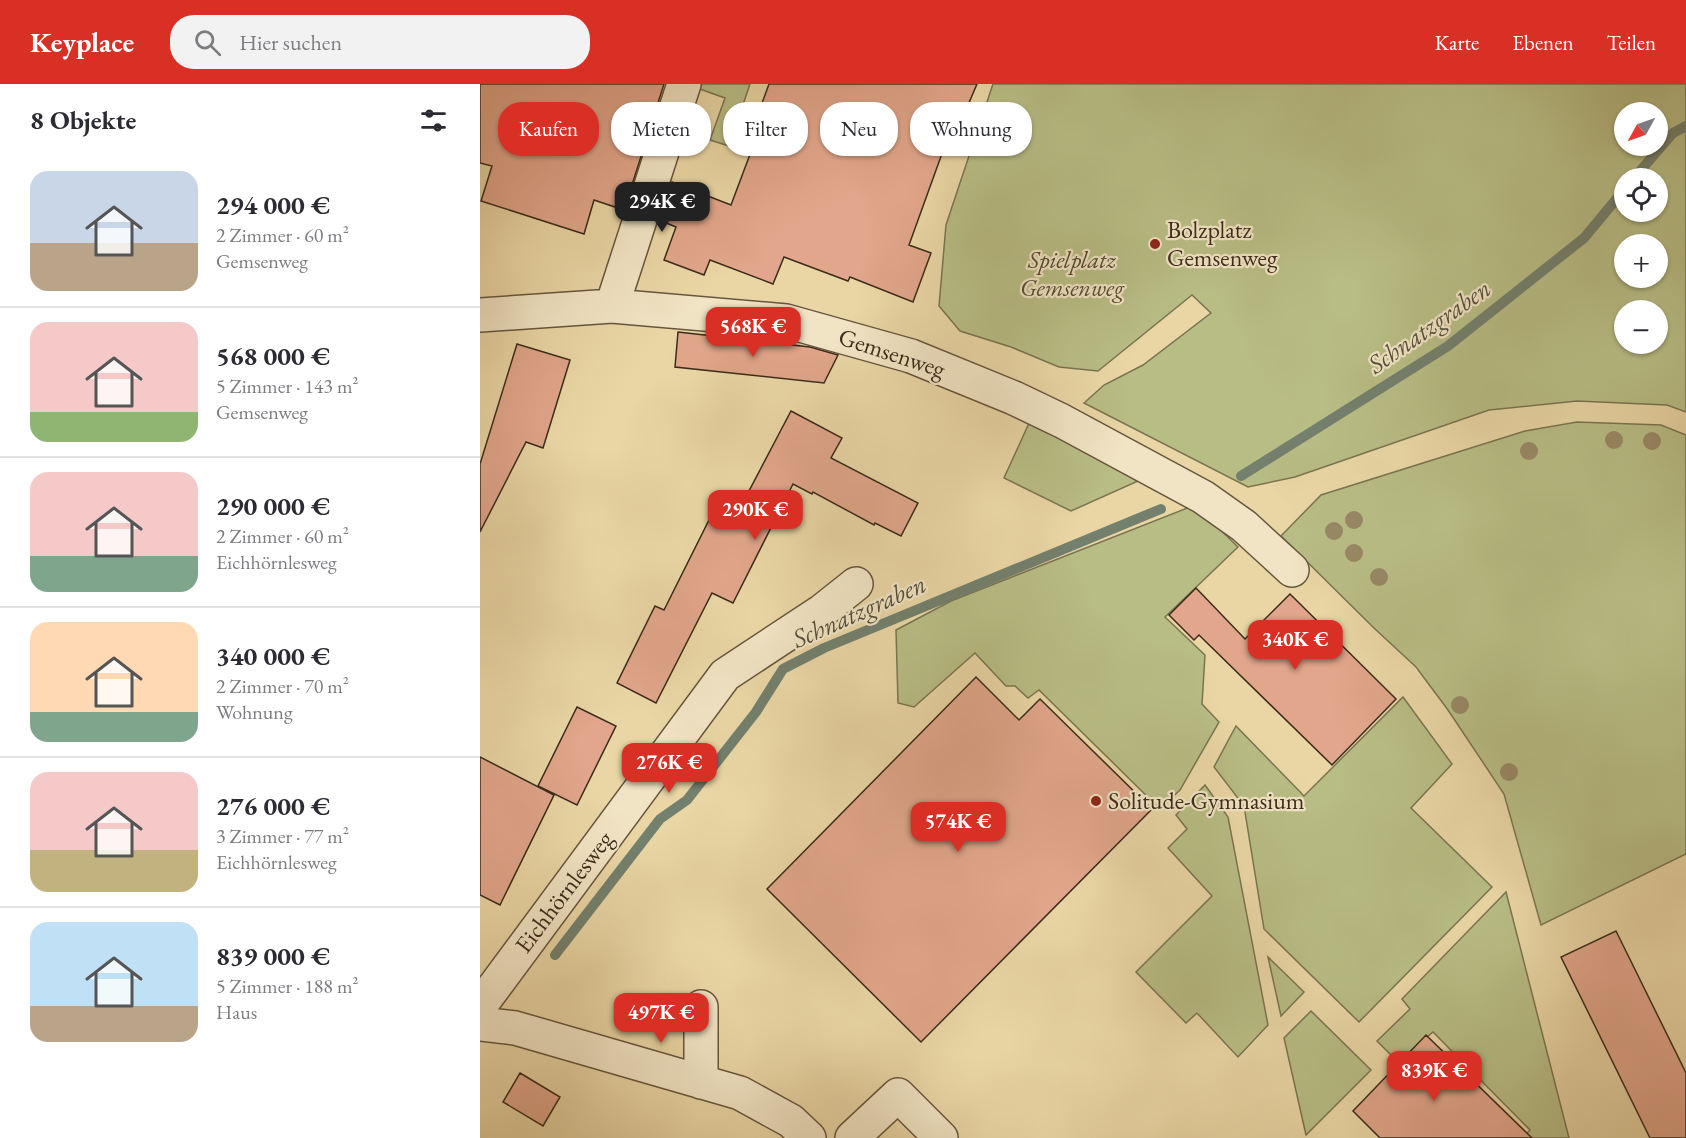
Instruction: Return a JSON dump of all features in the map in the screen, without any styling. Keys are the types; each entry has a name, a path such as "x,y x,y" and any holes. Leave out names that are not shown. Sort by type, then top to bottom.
{"street":[{"path":"612,306 684,84"},
{"name":"Gemsenweg","path":"480,315 612,306 786,321 911,356 1014,398 1062,421 1203,497 1244,526 1292,570"},
{"name":"Eichhörnlesweg","path":"480,1006 725,675 822,611 856,584"},
{"path":"701,1007 701,1082"},
{"path":"480,1024 515,1028 740,1094 791,1121 809,1138"},
{"path":"852,1138 898,1095 941,1138"}],"green space":[{"path":"695,84 750,84 744,102 724,102 725,98 694,87"},
{"name":"Spielplatz Gemsenweg","path":"993,84 1686,84 1686,412 1667,405 1577,401 1489,410 1295,477 1248,487 1084,403 1104,385 1143,365 1211,313 1192,295 1098,371 1059,367 1011,347 960,331 939,306 946,225 969,156 1032,156 1032,102 987,102"},
{"path":"723,104 723,144 711,140"},
{"path":"1030,421 1147,477 1071,511 1004,478"},
{"path":"1577,422 1661,425 1686,435 1686,854 1541,925 1504,794 1448,710 1416,667 1281,536 1321,495 1525,431"},
{"path":"1195,505 1238,547 1165,617 1205,655 1202,704 1219,722 1180,790 1160,809 1039,690 1028,698 1015,686 1006,686 975,653 914,707 898,703 896,630 951,601"},
{"path":"1403,697 1452,764 1411,808 1492,887 1359,1022 1264,929 1244,806 1214,767 1236,726 1304,796"},
{"path":"1205,785 1228,817 1268,1025 1238,1057 1197,1013 1186,1023 1136,972 1212,896 1168,848 1187,829 1176,815"},
{"path":"1506,892 1569,1138 1522,1138 1530,1130 1433,1032 1398,1062 1377,1041 1410,1009 1402,999"},
{"path":"1268,957 1304,992 1281,1016"},
{"path":"1311,1011 1371,1070 1306,1135 1284,1038"}],"building":[{"path":"480,84 664,84 658,102 611,102 611,156 641,156 625,207 620,205 618,208 594,200 584,234 481,201 492,166 480,163"},
{"path":"769,84 977,84 969,102 910,102 910,156 941,156 909,245 931,253 913,302 850,277 848,281 784,257 773,284 710,260 704,275 664,260 676,227 659,220 672,182 731,205 749,156 808,156 808,102 762,102"},
{"path":"678,332 810,347 838,355 824,383 675,367"},
{"path":"517,344 570,360 543,448 526,442 480,532 480,464"},
{"path":"791,411 842,438 831,458 918,503 901,536 875,523 874,525 813,492 812,494 793,484 733,603 712,593 656,703 617,683 655,606 664,610 720,498 740,508"},
{"path":"1196,588 1245,639 1290,594 1396,699 1332,765 1199,635 1194,640 1169,615"},
{"path":"976,677 1019,720 1040,699 1152,809 921,1042 767,889"},
{"path":"577,707 616,726 577,805 538,786"},
{"path":"480,757 554,795 500,905 480,895"},
{"path":"1616,931 1686,1073 1686,1138 1650,1138 1561,957"},
{"path":"1426,1035 1532,1138 1380,1138 1353,1111"},
{"path":"520,1073 560,1097 543,1126 503,1102"}],"waterway":[{"name":"Schnatzgraben","path":"1643,168 1673,133 1686,126"},
{"name":"Schnatzgraben","path":"1241,476 1448,346 1584,238 1614,202"},
{"name":"Schnatzgraben","path":"555,955 660,819 687,800 756,712 783,669 824,648 1161,509"}],"place":[{"name":"Bolzplatz Gemsenweg","path":"1155,244"},
{"name":"Solitude-Gymnasium","path":"1096,801"}]}
